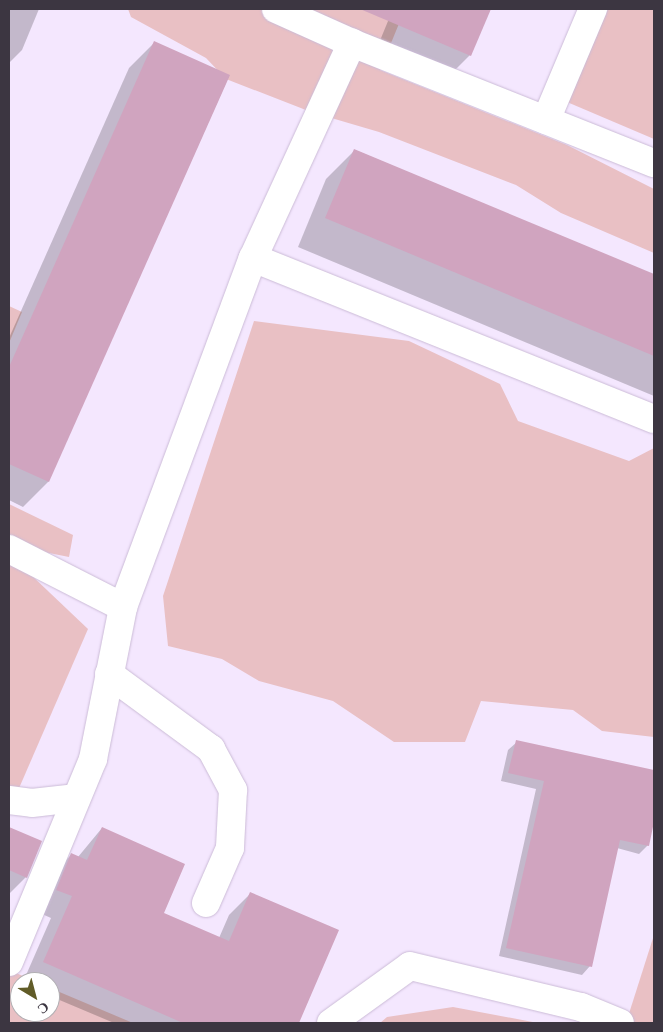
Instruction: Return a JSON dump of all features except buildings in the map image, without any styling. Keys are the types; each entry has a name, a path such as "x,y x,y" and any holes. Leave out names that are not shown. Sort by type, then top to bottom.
{"lane":[{"path":"276,9 352,43 654,163"},
{"path":"546,120 593,9"},
{"path":"9,962 75,798 93,759 123,607 254,258 352,43"},
{"path":"254,258 654,418"},
{"path":"9,549 123,607"},
{"path":"110,674 210,748 232,790 230,848 206,903"},
{"path":"9,800 32,803 75,798"},
{"path":"331,1023 410,966 620,1023"}],"shaded area":[{"path":"128,9 405,9 380,70 567,145 654,189 654,253 561,213 516,185 379,132 311,112 226,79 206,58 131,17"},
{"path":"608,9 654,9 654,139 567,102"},
{"path":"9,306 22,312 9,343"},
{"path":"254,321 409,341 500,384 518,421 629,461 654,448 654,737 602,731 573,710 481,701 465,742 394,742 333,701 259,681 222,659 168,646 163,596"},
{"path":"9,504 73,535 69,557 9,545"},
{"path":"9,554 88,629 10,809 9,809"},
{"path":"654,935 654,1023 626,1023"},
{"path":"9,970 14,972 10,972 10,1022 60,1022 60,992 133,1023 9,1023"},
{"path":"453,1007 538,1023 380,1023 387,1017"}]}
